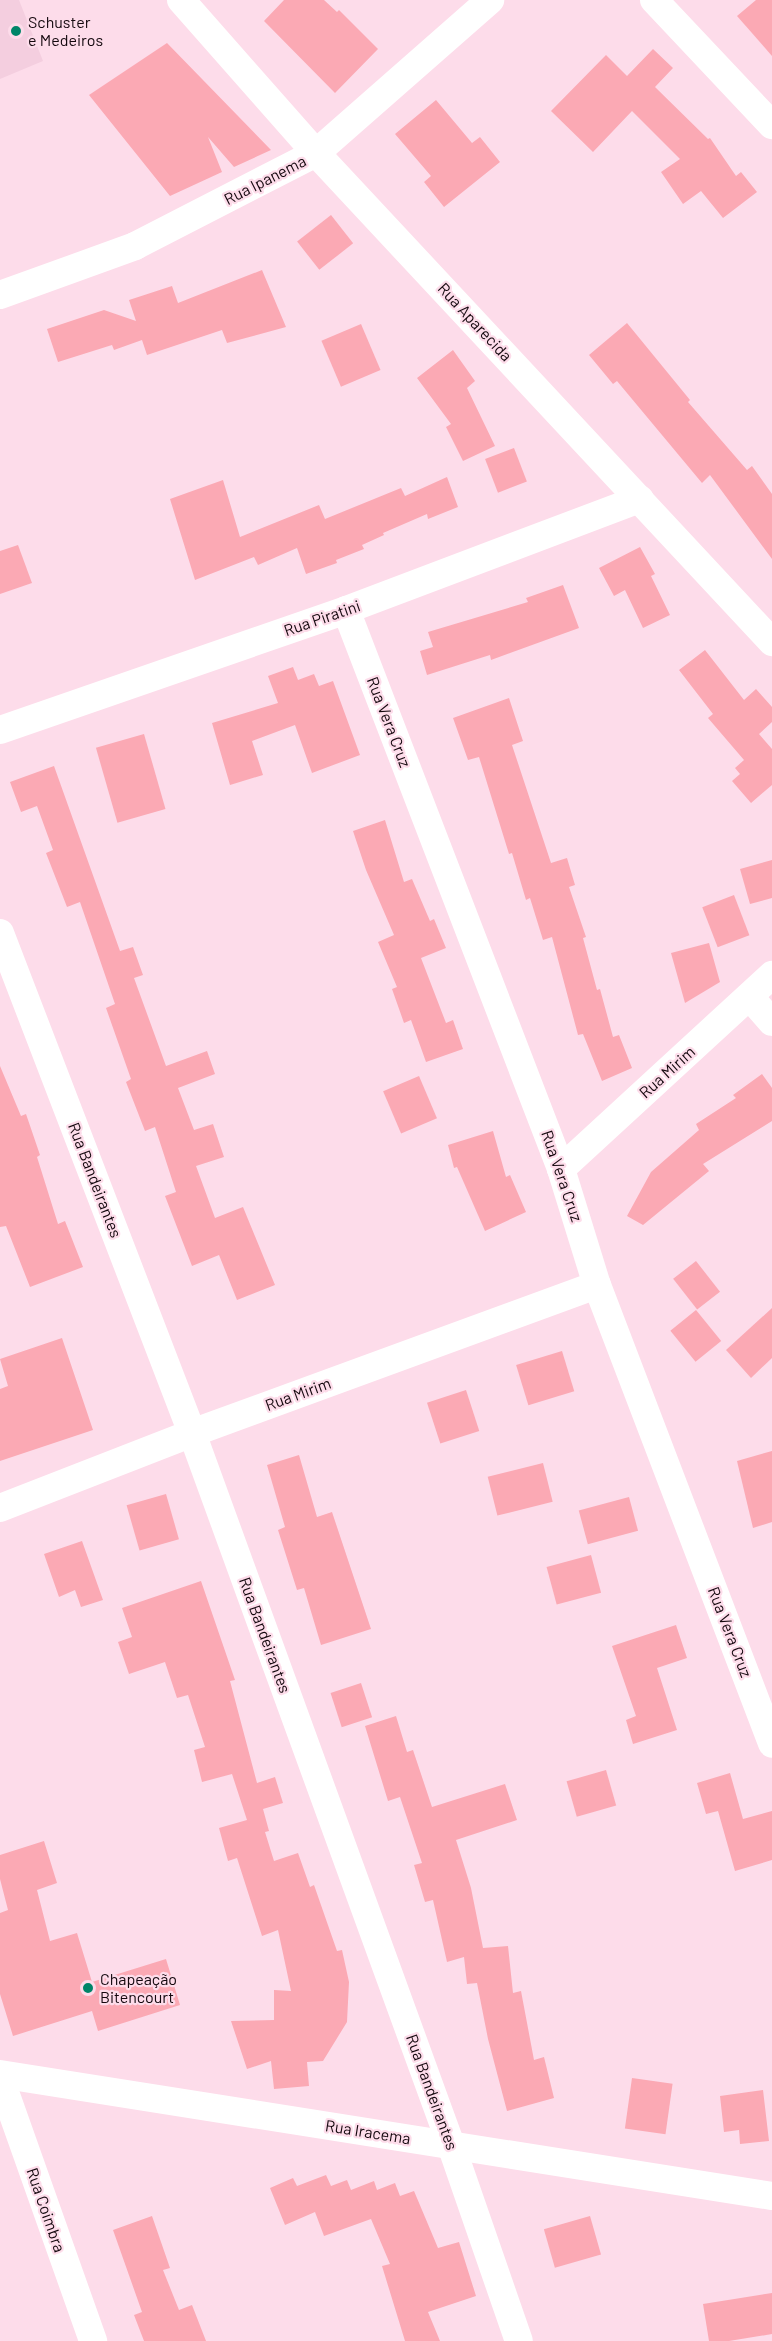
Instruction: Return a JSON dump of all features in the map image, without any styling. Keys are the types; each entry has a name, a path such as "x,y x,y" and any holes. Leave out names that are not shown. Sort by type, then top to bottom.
{"street":[{"name":"Rua Aparecida","path":"181,0 316,153 772,642"},
{"name":"Rua Ipanema","path":"0,296 135,246 316,153 490,0"},
{"path":"654,0 772,125"},
{"name":"Rua Piratini","path":"0,729 346,610 640,499"},
{"name":"Rua Vera Cruz","path":"346,610 561,1169 597,1285 772,1744"},
{"name":"Rua Bandeirantes","path":"0,933 192,1433 451,2145 519,2341"},
{"name":"Rua Mirim","path":"561,1169 772,975"},
{"path":"750,997 772,1022"},
{"name":"Rua Mirim","path":"0,1508 192,1433 597,1285"},
{"name":"Rua Iracema","path":"0,2076 772,2196"},
{"name":"Rua Coimbra","path":"0,2076 93,2341"}],"shaded area":[{"name":"Schuster e Medeiros","path":"0,0 19,0 43,61 0,79"}],"building":[{"path":"284,0 324,0 337,12 339,10 378,49 335,93 264,21"},
{"path":"756,0 772,0 772,56 737,16"},
{"path":"167,43 271,150 234,167 208,137 222,172 170,196 89,95"},
{"path":"653,49 673,68 655,87 708,139 710,138 736,176 741,172 757,192 723,218 701,191 683,204 661,172 680,159 632,111 593,152 551,111 606,55 627,76"},
{"path":"436,100 472,143 480,137 500,162 444,207 424,182 431,176 395,134"},
{"path":"331,215 353,243 319,270 297,241"},
{"path":"262,270 286,327 227,343 222,330 147,355 142,340 114,350 112,345 58,362 47,329 104,310 136,321 129,300 172,286 178,303"},
{"path":"627,323 690,400 688,402 747,470 752,466 772,494 772,559 710,475 702,483 617,381 613,384 589,355"},
{"path":"361,324 381,370 341,387 321,341"},
{"path":"453,350 475,381 467,388 495,446 463,461 446,427 451,424 417,378"},
{"path":"514,448 527,482 498,493 485,459"},
{"path":"447,477 458,507 428,519 427,514 383,533 384,535 362,545 364,549 336,560 337,563 306,574 297,548 258,565 254,557 195,580 170,499 223,480 240,537 319,505 325,519 401,488 405,496"},
{"path":"18,545 32,583 0,594 0,551"},
{"path":"640,547 655,574 651,576 670,615 643,628 625,590 614,596 599,568"},
{"path":"563,585 579,628 491,660 490,655 427,675 420,651 433,647 428,632 528,602 526,598"},
{"path":"705,650 744,700 756,689 772,707 772,722 759,734 772,749 772,785 751,803 732,781 740,774 735,768 744,760 708,718 713,714 679,670"},
{"path":"293,667 298,680 314,674 319,686 333,681 360,755 312,773 295,725 252,741 263,775 230,785 212,723 278,703 268,676"},
{"path":"509,698 523,741 512,745 551,863 567,858 575,885 569,887 586,937 583,938 597,990 600,989 613,1037 619,1035 632,1068 602,1081 583,1034 578,1035 552,937 543,940 530,898 526,900 479,757 468,760 453,718"},
{"path":"144,734 165,809 117,823 96,748"},
{"path":"54,766 120,951 133,947 143,975 134,978 166,1066 207,1051 215,1074 178,1088 194,1130 213,1124 224,1157 196,1166 215,1218 243,1207 275,1285 237,1300 219,1255 192,1266 165,1196 176,1192 155,1127 145,1131 126,1082 131,1079 106,1008 115,1004 80,902 67,907 46,853 53,850 37,806 21,812 10,782"},
{"path":"385,820 404,882 412,879 430,921 434,919 446,948 421,958 446,1023 453,1020 463,1049 426,1062 411,1020 404,1023 392,989 397,987 378,942 394,935 366,870 353,831"},
{"path":"772,860 772,898 750,904 740,869"},
{"path":"734,895 749,935 718,947 702,907"},
{"path":"709,943 720,982 685,1003 671,953"},
{"path":"0,1066 21,1116 26,1114 40,1155 37,1157 58,1224 65,1221 83,1267 30,1287 6,1226 0,1227"},
{"path":"762,1074 772,1088 772,1121 703,1164 709,1171 643,1225 627,1216 651,1172 699,1130 696,1124 736,1098 733,1095"},
{"path":"419,1076 437,1118 401,1134 383,1091"},
{"path":"493,1131 506,1177 510,1175 526,1212 485,1231 457,1167 454,1168 448,1145"},
{"path":"696,1261 720,1292 697,1310 673,1279"},
{"path":"772,1308 772,1358 751,1378 726,1350"},
{"path":"696,1310 721,1341 696,1362 670,1331"},
{"path":"62,1338 93,1430 0,1461 0,1389 8,1386 0,1359"},
{"path":"562,1351 574,1391 528,1405 516,1365"},
{"path":"466,1390 479,1431 440,1444 427,1403"},
{"path":"772,1451 772,1522 753,1528 737,1461"},
{"path":"299,1455 317,1517 332,1512 371,1629 321,1645 304,1588 297,1590 278,1530 285,1527 267,1465"},
{"path":"543,1463 553,1502 497,1516 488,1477"},
{"path":"166,1494 179,1539 140,1550 127,1505"},
{"path":"629,1497 638,1531 588,1544 579,1510"},
{"path":"82,1541 103,1600 81,1607 75,1590 59,1597 44,1554"},
{"path":"591,1555 601,1593 557,1605 547,1567"},
{"path":"201,1581 235,1680 230,1681 257,1783 275,1777 283,1803 263,1809 269,1831 265,1832 274,1861 298,1853 310,1887 314,1885 337,1951 342,1950 349,1982 347,2022 323,2061 307,2062 309,2086 274,2089 271,2061 247,2069 231,2021 274,2020 274,1990 291,1991 278,1930 262,1936 237,1858 228,1861 219,1828 247,1820 232,1774 202,1782 194,1750 205,1747 188,1695 177,1698 165,1662 129,1674 118,1642 132,1637 122,1608"},
{"path":"676,1625 687,1658 657,1668 677,1730 633,1744 626,1720 636,1716 612,1646"},
{"path":"361,1683 372,1717 342,1727 331,1693"},
{"path":"396,1716 407,1752 413,1750 432,1807 505,1784 517,1820 456,1840 471,1888 483,1948 508,1946 513,1993 521,1991 534,2060 544,2057 554,2098 507,2111 488,2039 477,1983 467,1984 464,1957 447,1962 433,1900 425,1902 414,1865 422,1863 400,1797 388,1801 365,1726"},
{"path":"606,1770 616,1806 577,1817 567,1781"},
{"path":"730,1773 743,1819 772,1811 772,1860 735,1871 718,1811 706,1814 697,1783"},
{"name":"Chapeação Bitencourt","path":"44,1841 57,1883 37,1890 50,1941 77,1933 92,1982 166,1959 180,2005 98,2031 92,2011 13,2036 0,1994 0,1913 8,1910 0,1879 0,1855"},
{"path":"632,2078 673,2084 666,2134 625,2129"},
{"path":"763,2090 769,2141 740,2144 739,2130 724,2132 720,2096"},
{"path":"326,2175 331,2186 347,2180 351,2190 374,2181 377,2190 395,2183 400,2196 414,2191 438,2248 459,2242 476,2296 428,2312 440,2341 405,2341 382,2266 390,2264 371,2219 324,2236 315,2212 285,2225 270,2188 293,2178 297,2186"},
{"path":"152,2216 170,2268 163,2270 179,2310 192,2305 206,2341 144,2341 134,2315 142,2312 113,2230"},
{"path":"590,2216 601,2254 555,2268 544,2229"},
{"path":"772,2293 772,2334 729,2341 709,2341 703,2304"}],"place":[{"name":"Schuster e Medeiros","path":"16,31"},
{"name":"Chapeação Bitencourt","path":"88,1988"}]}
